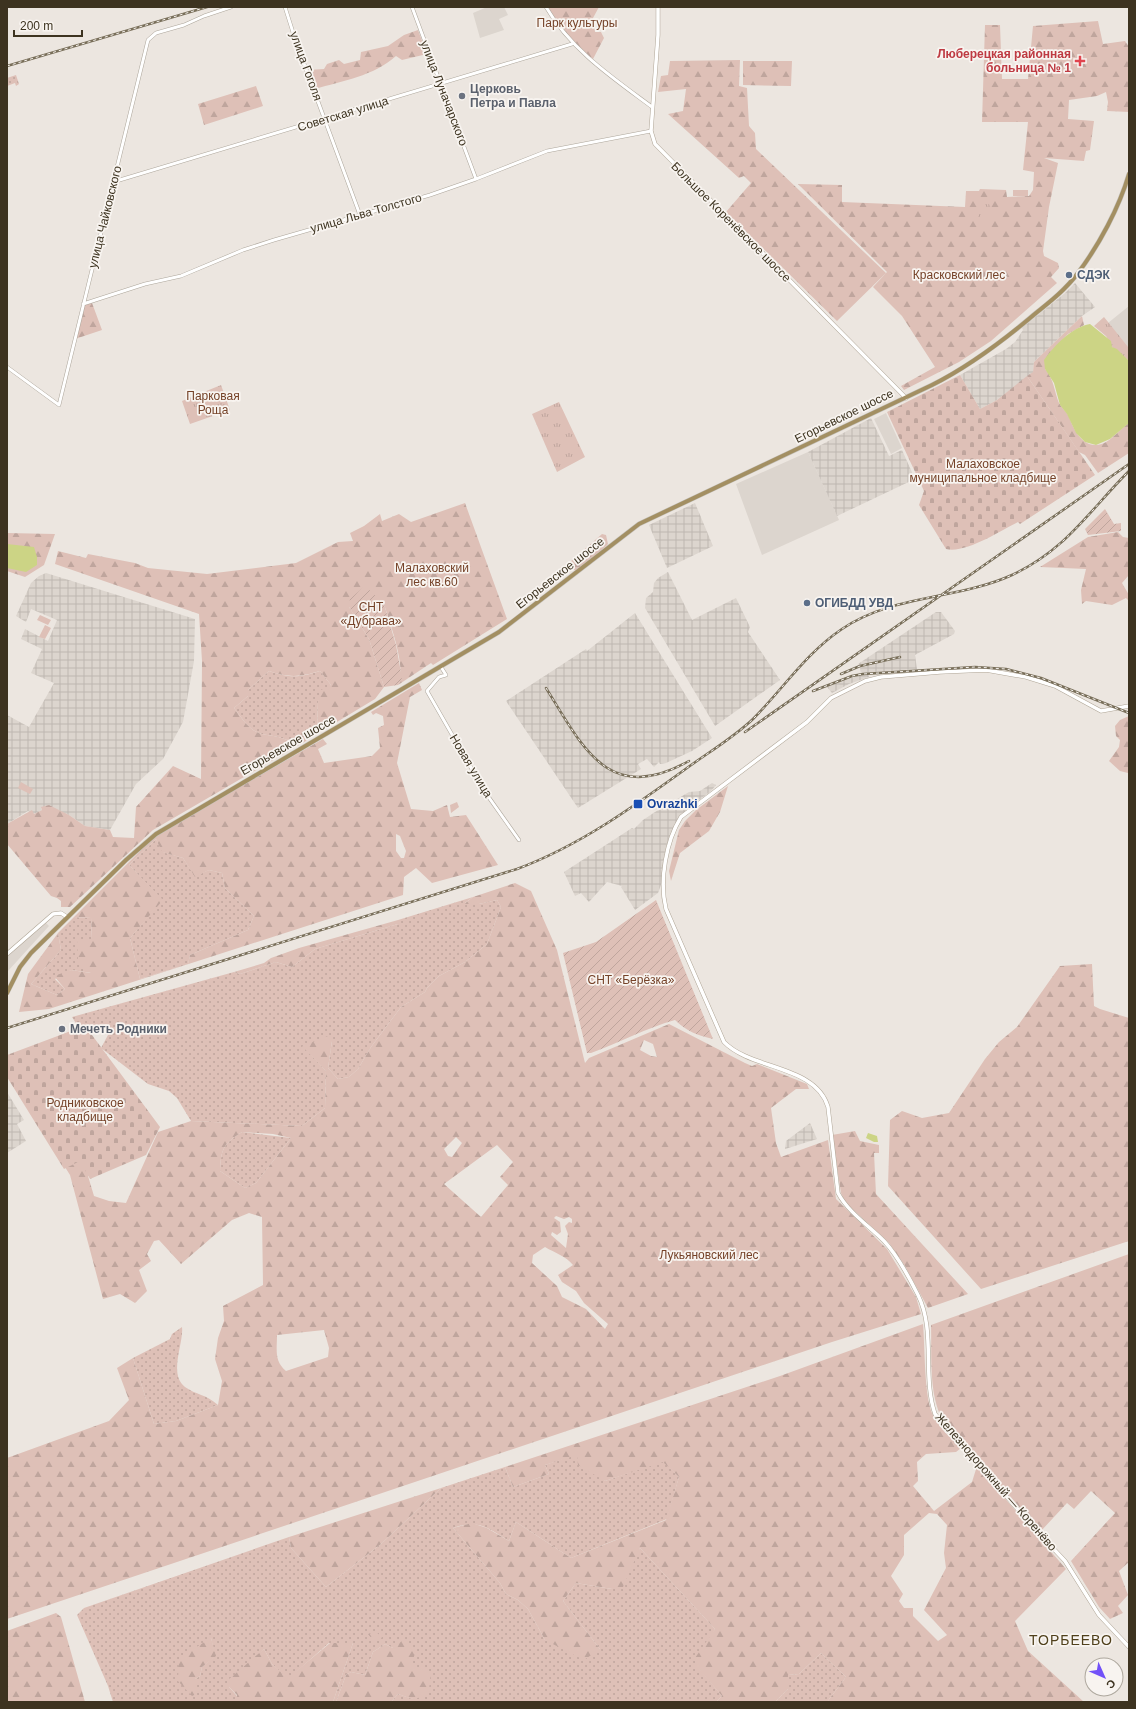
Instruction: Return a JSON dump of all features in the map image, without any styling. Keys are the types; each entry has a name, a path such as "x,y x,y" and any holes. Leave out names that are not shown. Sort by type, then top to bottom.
{"main road":[{"name":"Большое Коренёвское шоссе","path":"658,7 658,35 651,131 655,144 665,157 906,398"},
{"name":"Егорьевское шоссе","path":"7,993 25,960 67,917 156,834 512,623 639,524 906,398 957,372 985,354 1067,286 1078,274 1094,249 1129,174"},
{"path":"1125,185 1129,189"},
{"name":"Железнодорожный — Коренёво","path":"1129,706 1101,711 1055,686 1014,674 986,670 897,675 865,681 831,698 807,722 681,817 671,840 662,888 666,909 724,1042 738,1053 802,1078 812,1084 825,1098 838,1193 843,1202 885,1242 894,1254 919,1296 926,1326 930,1400 935,1414 1065,1561 1092,1606 1107,1625 1129,1647"},
{"path":"7,954 53,914 61,913 67,917"}],"street":[{"name":"улица Чайковского","path":"7,367 59,405 146,46 150,38 156,33 184,25 204,16 231,7"},
{"name":"улица Гоголя","path":"285,7 296,42 326,119 360,215"},
{"name":"улица Луначарского","path":"412,7 476,179"},
{"path":"546,7 562,32 572,44 615,80 652,107"},
{"name":"Советская улица","path":"113,182 572,44"},
{"name":"улица Льва Толстого","path":"83,304 181,276 242,250 430,195 476,179 547,151 651,131"},
{"name":"Новая улица","path":"440,667 446,675 439,677 427,691 485,792 519,840"}],"shaded area":[{"path":"487,7 504,7 508,15 499,19 504,30 480,38 473,13"},
{"path":"1075,283 1095,307 1082,316 1034,362 1033,373 997,400 980,409 960,375 1006,349 1015,342 1023,330 1022,328"},
{"path":"1129,306 1129,348 1108,323"},
{"path":"1090,324 1111,341 1112,347 1117,349 1129,361 1129,423 1110,439 1096,445 1085,442 1076,433 1067,414 1060,405 1054,383 1045,369 1044,360 1053,348 1070,333"},
{"path":"886,413 902,448 891,454 874,419"},
{"path":"871,418 889,456 902,450 915,479 837,516 808,452"},
{"path":"808,452 839,520 762,555 736,484"},
{"path":"695,503 713,546 667,568 649,525"},
{"path":"7,544 34,547 37,557 37,565 26,572 7,568"},
{"path":"668,572 692,620 736,598 750,627 748,632 780,680 715,726 645,608 646,598 653,592 654,583 658,578"},
{"path":"46,573 195,619 194,661 183,722 163,759 136,784 110,830 85,826 69,815 41,808 42,810 34,814 28,811 7,824 7,715 29,727 54,683 31,673 42,649 21,639 25,629 48,641 57,620 31,609 26,622 16,616 31,583 39,576"},
{"path":"936,612 941,612 955,631 954,634 915,655 917,669 861,673 860,666 858,664"},
{"path":"635,613 712,738 692,751 666,763 660,764 659,762 654,767 647,759 638,764 641,769 578,808 506,701 586,649 587,651"},
{"path":"868,674 869,677 849,684 832,693 827,687 842,680"},
{"path":"712,783 716,785 711,791 691,806 685,806 687,810 674,825 658,893 635,910 621,887 622,886 607,882 589,902 581,893 575,896 564,872 632,828 634,829 643,820 655,812 689,792 700,791"},
{"path":"45,922 49,926 8,971 7,957"},
{"path":"7,1092 24,1120 17,1124 26,1141 7,1153"},
{"path":"810,1123 817,1139 785,1149 786,1141"},
{"path":"868,1133 877,1136 878,1142 874,1142 866,1138"}],"green space":[{"name":"Парк культуры","path":"547,7 599,7 593,18 595,32 601,32 604,38 593,59 567,36"},
{"name":"Красковский лес","path":"1098,21 1103,44 1125,41 1129,47 1129,112 1107,111 1108,102 1106,92 1097,96 1069,100 1068,119 1094,121 1090,150 1086,151 1084,161 1044,158 1058,163 1049,207 1043,251 1044,256 1058,263 1059,268 1051,277 1057,283 991,341 959,362 904,390 901,386 935,367 902,316 873,287 887,272 798,184 842,185 842,202 965,207 966,191 979,191 980,189 1006,190 1007,197 1029,196 1033,190 1034,172 1023,170 1028,122 982,122 985,25 1000,25 1002,79 1028,79 1033,26"},
{"path":"418,30 427,54 402,60 396,56 387,63 368,73 315,89 308,70 324,69 327,64 339,60 344,64 360,60 361,52 388,46 404,35"},
{"path":"740,60 739,86 747,88 749,126 755,133 756,149 886,273 837,321 726,212 751,183 744,176 739,178 668,114 683,111 686,89 658,92 661,76 668,75 670,61"},
{"path":"743,61 792,61 791,86 743,85"},
{"path":"16,75 19,84 16,86 15,83 7,86 7,78"},
{"path":"256,86 263,106 204,125 198,104"},
{"path":"1013,190 1028,190 1028,196 1013,196"},
{"path":"978,203 989,204 992,210 991,221 978,223"},
{"path":"92,303 102,330 75,339 84,305"},
{"path":"1082,316 1084,325 1068,334 1049,354 1045,369 1052,381 1059,403 1068,415 1076,432 1084,441 1095,445 1102,444 1129,423 1129,453 1098,473 1085,455 1079,452 1027,376 1033,372 1034,362"},
{"path":"1104,317 1129,348 1129,361 1112,347 1106,336 1094,326"},
{"name":"Малаховское муниципальное кладбище","path":"960,375 980,409 997,400 1027,376 1095,475 1020,524 1018,522 982,541 954,550 946,549 919,505 924,491 887,412"},
{"name":"Парковая Роща","path":"221,385 230,410 190,424 182,401"},
{"path":"559,402 585,457 557,472 532,414"},
{"name":"Малаховский лес кв.60","path":"465,503 507,619 433,665 431,663 398,685 400,677 399,657 384,604 349,607 369,639 384,687 375,699 317,734 318,701 321,690 331,685 320,671 306,675 289,676 269,671 248,690 248,696 234,708 246,724 253,730 262,734 287,740 305,735 311,738 153,830 70,907 61,907 61,901 51,896 7,844 7,824 32,810 34,814 42,810 41,807 49,805 69,815 85,826 110,830 113,837 134,838 136,807 173,766 201,779 202,661 199,614 55,564 58,551 86,558 88,554 135,563 148,568 207,574 296,563 338,542 353,541 350,533 364,526 380,514 382,521 399,514 411,522"},
{"path":"1105,509 1114,524 1121,523 1121,531 1088,535 1085,529"},
{"path":"1118,532 1123,537 1129,538 1129,575 1122,583 1129,595 1129,601 1126,598 1112,605 1086,601 1082,604 1081,590 1086,569 1040,567 1088,537"},
{"path":"7,533 55,534 44,565 25,577 7,571"},
{"path":"602,534 606,535 608,544 603,549 578,570 569,570 560,575 558,573 560,568 570,562"},
{"name":"СНТ «Дубрава»","path":"365,586 384,604 396,645 402,678 398,685 384,687 369,639 349,607 350,599"},
{"path":"40,615 51,620 48,625 37,620"},
{"path":"45,625 51,628 45,639 39,637"},
{"path":"269,671 289,676 300,676 320,671 331,685 318,701 317,734 311,738 305,735 287,740 262,734 253,730 246,724 234,708 248,696 248,690"},
{"path":"419,683 422,690 410,697 397,763 411,809 433,811 447,805 450,817 466,815 498,865 432,883 416,868 404,877 403,895 49,1009 19,1012 28,974 58,933 61,950 31,984 57,995 65,989 54,976 71,970 91,973 78,960 77,939 92,939 91,918 74,917 156,835 323,739 327,744 318,749 324,763 372,756 380,748 378,728 384,725 383,716 376,713 373,715 371,712","holes":["396,834 400,836 406,851 404,858 401,858 396,851","156,839 162,852 183,858 195,877 209,870 222,873 225,888 254,916 248,930 190,955 188,964 140,979 130,938 163,900 129,865"]},
{"path":"1129,716 1128,773 1120,771 1109,761 1119,747 1120,740 1116,736 1115,726 1120,720"},
{"path":"21,782 33,789 30,794 18,788"},
{"path":"728,786 720,812 709,831 680,853 671,881 669,871 679,830 685,821 696,810"},
{"path":"457,802 459,807 451,813 450,805"},
{"path":"156,839 163,852 183,858 195,876 209,870 222,873 225,888 254,916 248,930 190,955 188,964 140,979 130,938 162,900 129,865"},
{"name":"Лукьяновский лес","path":"515,883 531,891 557,950 585,1063 589,1058 669,1024 745,1063 752,1066 757,1064 807,1084 809,1089 796,1089 771,1108 776,1143 781,1157 828,1140 836,1199 887,1249 916,1297 921,1314 832,1342 7,1619 7,1458 109,1421 129,1400 117,1368 133,1358 154,1424 176,1421 218,1405 222,1381 215,1359 218,1338 224,1321 223,1306 263,1285 262,1217 249,1213 232,1220 181,1264 159,1240 154,1241 147,1254 151,1261 139,1270 147,1291 135,1303 120,1294 103,1299 70,1175 7,1075 7,1058 78,1028 81,1036 83,1154 105,1166 88,1176 94,1196 109,1201 126,1203 158,1132 191,1121 302,1126 325,1108 326,1071 302,1046 328,1036 332,1041 328,1068 338,1079 349,1077 358,1069 371,1047 401,1007 425,992 439,976 465,962 487,944 501,907 497,900 479,904 464,904 473,897","holes":["644,1040 653,1044 657,1057 651,1056 640,1050","242,1132 273,1134 291,1138 256,1183 245,1188 220,1171 222,1152 231,1140","456,1137 462,1143 452,1157 448,1156 444,1149","497,1145 513,1162 500,1177 508,1185 481,1217 444,1184","556,1216 564,1219 569,1217 572,1219 572,1223 569,1222 565,1226 568,1234 566,1248 551,1235 552,1232 557,1235 561,1232 560,1222 554,1218","545,1247 564,1257 570,1262 573,1265 558,1275 562,1282 576,1291 584,1303 608,1324 605,1329 586,1309 562,1297 557,1286 532,1263 533,1255","324,1330 329,1348 328,1357 286,1371 278,1359 277,1335"]},
{"path":"473,897 465,903 479,904 497,900 501,907 487,944 465,962 439,976 425,992 401,1007 371,1047 358,1069 349,1077 338,1079 328,1068 332,1041 303,1046 326,1071 325,1108 302,1126 191,1121 177,1098 169,1091 148,1084 101,1048 108,1035 77,1025 72,1017 234,972 240,974 276,962 292,967 315,949 398,924 398,920"},
{"name":"СНТ «Берёзка»","path":"656,900 713,1039 692,1032 675,1020 591,1053 587,1053 563,953 596,942"},
{"path":"74,917 91,918 92,939 77,939 92,973 71,970 55,979 65,989 57,995 31,984 61,950 58,933"},
{"path":"398,920 398,924 315,949 292,967 276,962 240,974 234,972 264,963 271,958 299,948"},
{"path":"1092,964 1094,1006 1129,1018 1129,1241 981,1289 888,1186 890,1120 902,1111 922,1118 949,1113 985,1059 999,1042 1017,1027 1060,966"},
{"name":"Родниковское кладбище","path":"79,1028 86,1029 92,1035 160,1127 146,1155 90,1179 80,1161 64,1169 7,1077 7,1055"},
{"path":"855,1131 860,1141 879,1145 879,1153 874,1153 876,1194 968,1294 928,1308 905,1266 889,1243 845,1202 841,1193 832,1135"},
{"path":"242,1132 291,1138 256,1183 245,1188 220,1171 221,1157 224,1148 231,1140"},
{"path":"1129,1254 1129,1562 1119,1571 1128,1595 1118,1606 1123,1613 1110,1619 1099,1607 1071,1561 1115,1513 1091,1491 1074,1509 1067,1503 1041,1531 1036,1526 944,1422 935,1400 933,1388 931,1325"},
{"path":"923,1324 926,1385 930,1407 938,1424 961,1448 956,1452 926,1454 917,1462 918,1481 913,1486 934,1511 972,1482 977,1466 1066,1569 1015,1621 1028,1651 1084,1702 827,1702 846,1677 821,1653 799,1674 788,1675 788,1689 775,1702 716,1702 722,1696 696,1666 695,1658 715,1629 640,1548 623,1587 612,1589 576,1583 563,1601 600,1649 584,1660 545,1640 528,1609 518,1600 506,1594 500,1583 453,1528 472,1523 487,1528 509,1541 516,1522 571,1558 666,1520 679,1477 663,1462 605,1481 578,1465 577,1455 545,1465 549,1474 513,1487 505,1467 780,1376","holes":["929,1513 937,1514 947,1525 944,1553 946,1568 924,1610 947,1635 938,1641 913,1616 913,1608 904,1608 899,1601 903,1594 891,1576 904,1555 904,1535"]},
{"path":"182,1327 177,1367 180,1381 189,1390 214,1401 218,1405 176,1421 154,1424 133,1358 170,1339 172,1334"},
{"path":"577,1454 605,1481 663,1461 679,1477 667,1519 571,1558 516,1522 509,1541 482,1526 470,1524 453,1528 500,1583 506,1594 518,1600 528,1609 545,1640 600,1649 563,1601 576,1583 612,1589 640,1548 715,1629 697,1666 722,1696 716,1702 391,1702 398,1694 413,1699 411,1665 393,1648 385,1644 373,1652 365,1675 351,1672 346,1675 336,1702 333,1702 353,1643 329,1643 288,1679 272,1664 264,1649 229,1687 237,1696 237,1702 113,1702 108,1686 77,1615 84,1608 289,1537 291,1548 326,1587 381,1544 441,1488 505,1467 513,1487 549,1474 545,1465","holes":["211,1638 215,1656 202,1667 200,1676 195,1679"]},
{"path":"441,1488 381,1544 326,1587 291,1548 289,1537"},
{"path":"56,1613 61,1617 85,1702 7,1702 7,1631"},
{"path":"376,1632 382,1637 379,1640 374,1641 368,1634"},
{"path":"211,1638 216,1656 202,1667 200,1676 195,1679 196,1694 192,1696 178,1681 179,1658"},
{"path":"403,1640 409,1643 416,1651 411,1665 431,1672 428,1696 412,1699 398,1694 391,1702 336,1702 346,1675 351,1672 365,1675 373,1652 385,1644 393,1648"},
{"path":"330,1643 353,1643 333,1702 237,1702 237,1695 229,1687 228,1680 264,1649 272,1664 288,1678"},
{"path":"821,1653 846,1677 827,1702 775,1702 788,1689 788,1675 799,1674"}],"railway":[{"path":"7,66 207,7"},
{"path":"745,732 1129,464"},
{"path":"7,1028 517,869 540,860 584,837 626,811 721,745 753,719 806,660 842,629 883,609 991,583 1012,575 1031,565 1047,554 1076,529 1129,471"},
{"path":"841,674 860,666 900,657"},
{"path":"813,691 852,676 863,674 975,667 1006,669 1041,678 1129,713"},
{"path":"546,688 586,749 601,764 618,773 638,777 661,773 689,761"}],"place":[{"name":"Люберецкая районная больница № 1","path":"1080,61"},
{"name":"Церковь Петра и Павла","path":"462,96"},
{"name":"СДЭК","path":"1069,275"},
{"name":"ОГИБДД УВД","path":"807,603"},
{"name":"Ovrazhki","path":"638,804"},
{"name":"Мечеть Родники","path":"62,1029"}],"district":[{"name":"ТОРБЕЕВО","path":"1071,1640"}]}
